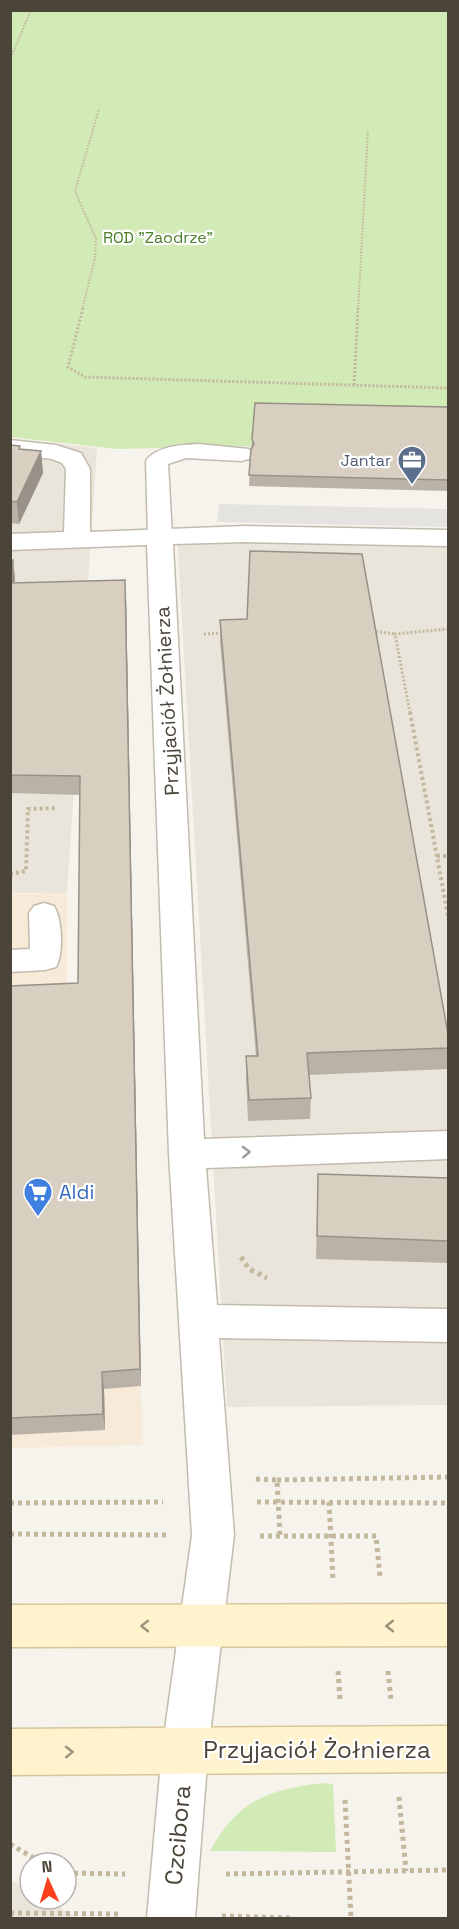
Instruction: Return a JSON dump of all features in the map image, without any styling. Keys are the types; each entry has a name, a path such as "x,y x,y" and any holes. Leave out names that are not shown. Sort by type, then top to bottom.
{"street":[{"path":"10,447 56,452 72,458 78,469 77,539"},
{"path":"10,542 246,534 448,538"},
{"name":"Przyjaciół Żołnierza","path":"160,537 187,1154 213,1535 185,1751"},
{"path":"187,1154 448,1145"},
{"path":"198,1321 448,1326"},
{"path":"10,1626 448,1625"},
{"name":"Przyjaciół Żołnierza","path":"10,1752 448,1749"},
{"name":"Czcibora","path":"150,1916 185,1751"}],"lane":[{"path":"160,537 157,461 165,455 185,452 241,454"},
{"path":"10,961 45,959 44,913"}],"path":[{"path":"10,60 30,10"},
{"path":"99,109 75,191 96,239 95,258 68,367 85,377 448,388"},
{"path":"354,385 368,130"},
{"path":"369,630 395,634 448,629"},
{"path":"194,634 225,633"},
{"path":"395,634 448,916"},
{"path":"10,874 26,871 28,809 56,808"},
{"path":"437,856 448,856"},
{"path":"235,1249 249,1269 273,1281"},
{"path":"278,1480 448,1477"},
{"path":"277,1492 280,1535"},
{"path":"10,1503 174,1502"},
{"path":"246,1502 448,1503"},
{"path":"329,1502 333,1580"},
{"path":"10,1534 153,1534"},
{"path":"267,1536 376,1536 381,1587"},
{"path":"338,1680 340,1701"},
{"path":"389,1681 392,1712"},
{"path":"345,1794 351,1918"},
{"path":"399,1794 406,1871"},
{"path":"219,1874 448,1870"},
{"path":"78,1873 138,1874"},
{"path":"10,1913 150,1916"},
{"path":"219,1916 290,1918"}],"shaded area":[{"path":"10,439 97,448 67,893 11,893"},
{"path":"219,504 448,509 448,527 217,522"},
{"path":"177,533 448,540 448,1405 227,1407"},
{"name":"Aldi","path":"67,893 64,1392 141,1386 143,1445 11,1448 10,894"},
{"path":"10,1880 18,1884 18,1911 65,1911 78,1918 11,1918"}],"green space":[{"name":"ROD \"Zaodrze\"","path":"11,11 448,11 448,417 252,446 117,449 11,437"},
{"path":"324,1783 333,1784 336,1852 210,1851 232,1820 257,1800 287,1789"}],"building":[{"path":"255,403 448,407 448,480 249,475 251,449 254,444 252,439"},
{"path":"10,445 20,446 19,449 41,451 17,502 10,501"},
{"path":"250,551 362,554 448,1034 448,1048 307,1053 311,1098 249,1100 246,1056 258,1056 220,620 247,619"},
{"path":"10,560 13,560 11,583 125,580 140,1369 102,1372 103,1414 10,1418 10,986 78,983 80,776 10,775"},
{"path":"318,1174 448,1178 448,1241 317,1236"}],"place":[{"name":"Jantar","path":"412,486"},
{"name":"Aldi","path":"38,1218"}]}
